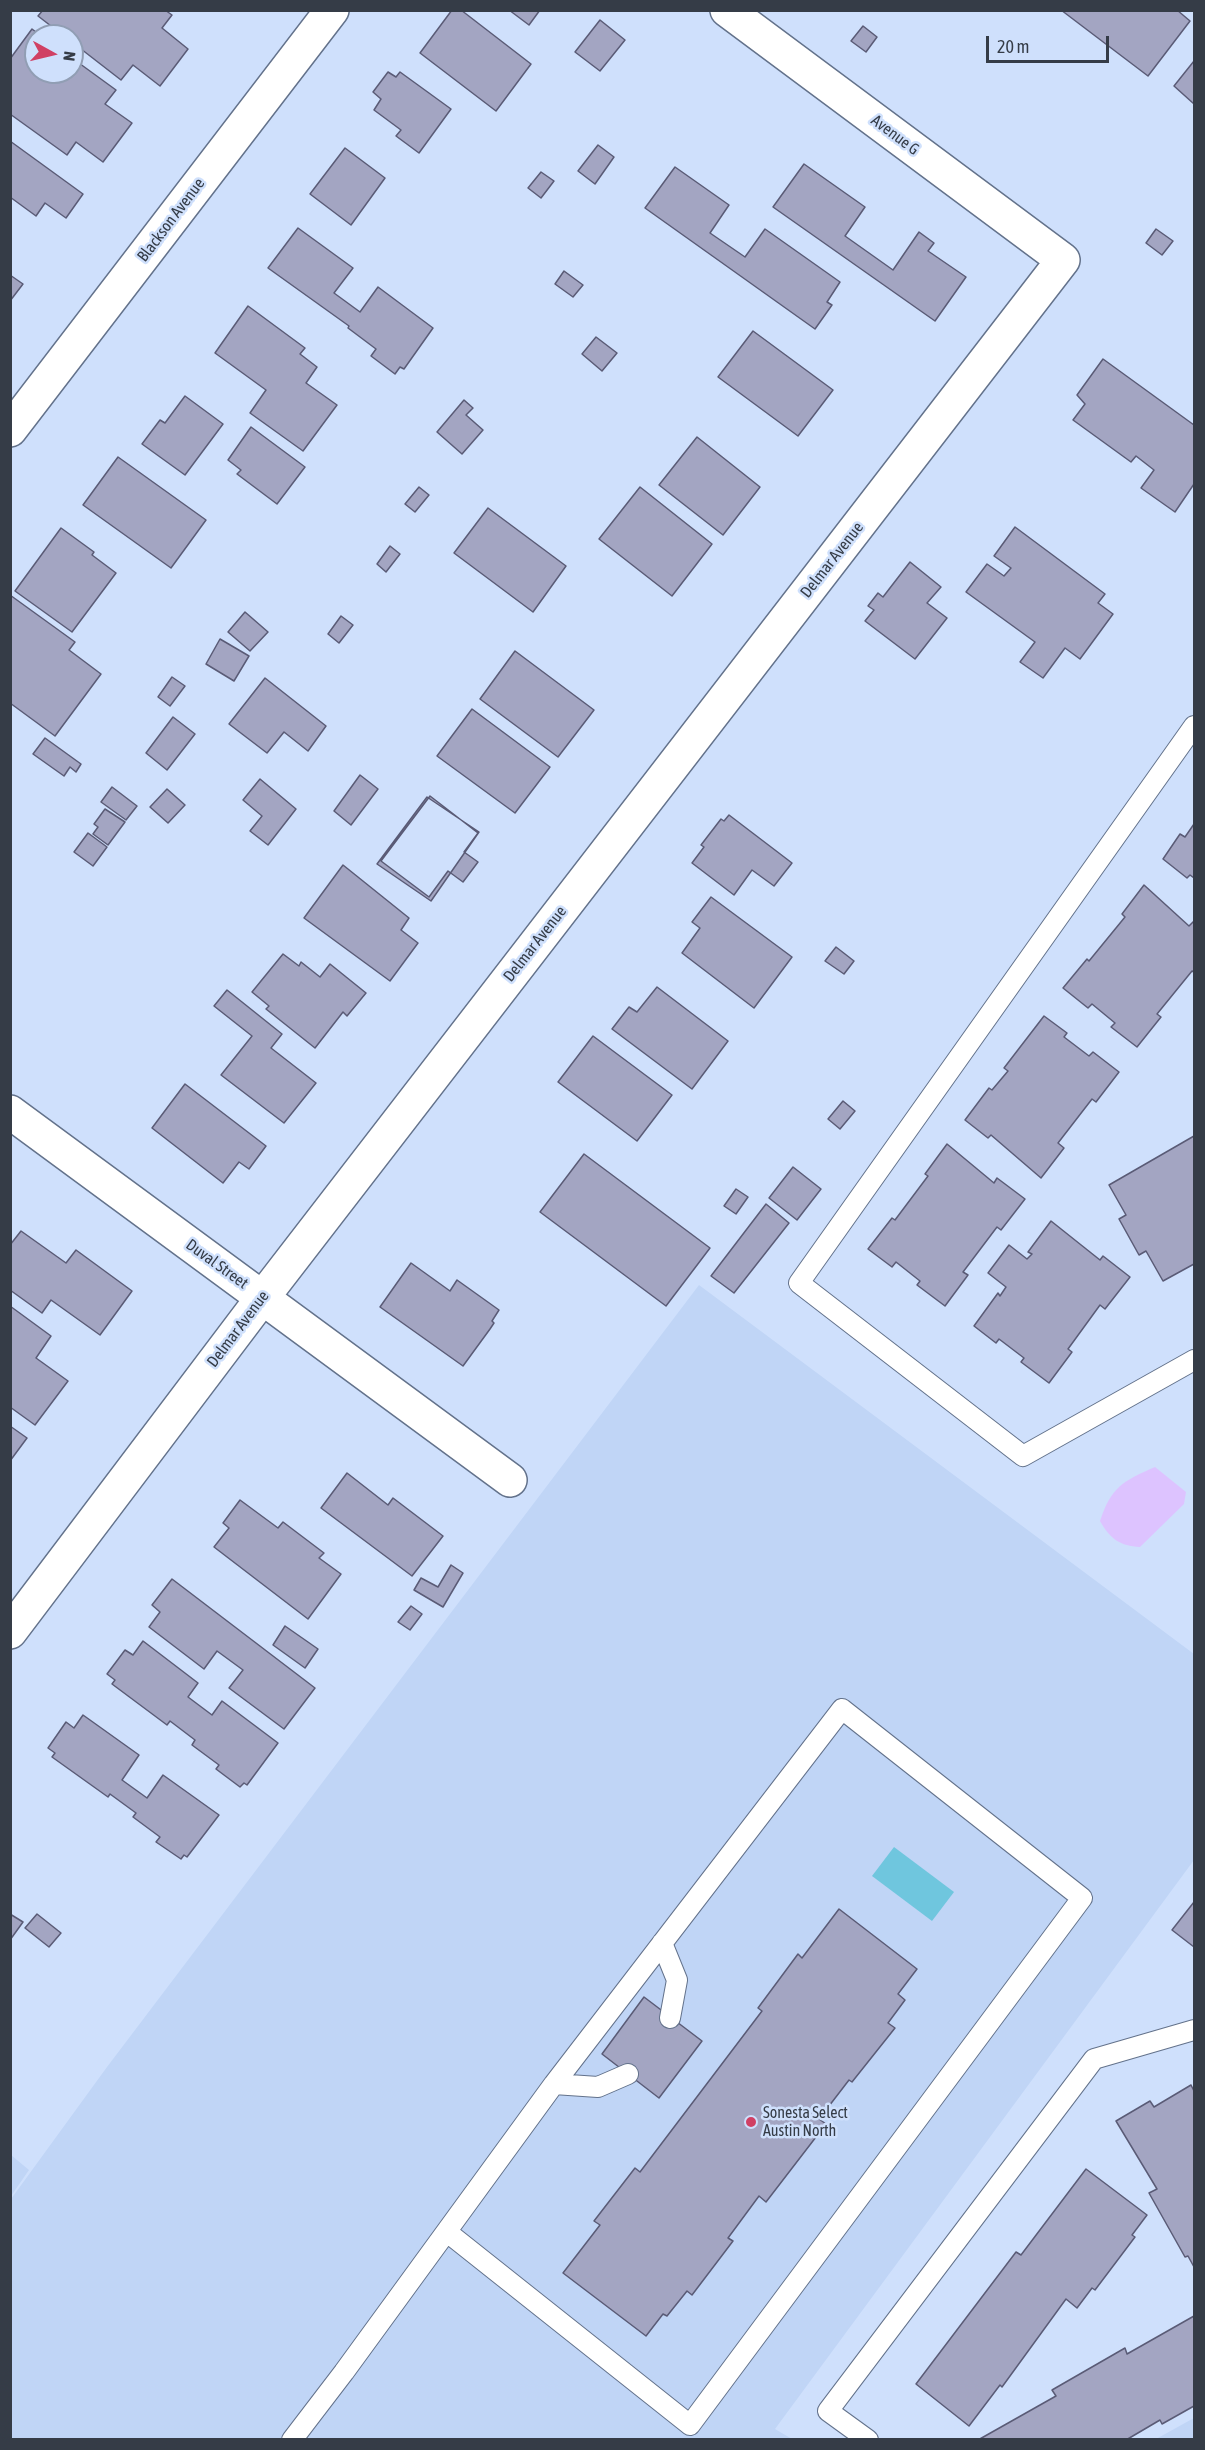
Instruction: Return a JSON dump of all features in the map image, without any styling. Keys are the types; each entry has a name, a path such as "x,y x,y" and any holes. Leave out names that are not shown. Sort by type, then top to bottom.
{"street":[{"name":"Blackson Avenue","path":"10,430 332,10"},
{"name":"Avenue G","path":"727,10 1063,260"},
{"name":"Delmar Avenue","path":"10,1632 263,1298 1063,260"},
{"name":"Duval Street","path":"10,1112 510,1480"}],"lane":[{"path":"1194,726 799,1283 1023,1456 1194,1360"},
{"path":"292,2439 554,2084 843,1709 1082,1898 690,2425 447,2232"},
{"path":"662,1943 676,1980 670,2018"},
{"path":"868,2439 828,2411 1094,2058 1194,2030"},
{"path":"554,2084 598,2087 628,2074"}],"shaded area":[{"path":"699,1285 1194,1654 1194,1860 775,2429 792,2439 11,2440 11,2199 107,2067"},
{"path":"1155,1467 1186,1492 1184,1504 1140,1547 1121,1543 1108,1533 1100,1521 1104,1509 1114,1493 1126,1481"},
{"path":"894,1847 954,1892 932,1921 872,1876"},
{"path":"11,2155 29,2170 11,2196"},
{"path":"1194,2418 1194,2439 1156,2439"}],"building":[{"path":"43,10 165,10 172,15 162,28 188,49 160,86 133,65 121,80 84,51 84,24 48,24 38,16"},
{"path":"452,10 461,10 531,64 496,111 420,53"},
{"path":"509,10 540,10 529,25"},
{"path":"1061,10 1177,10 1190,21 1148,76"},
{"path":"600,20 625,40 600,71 575,52"},
{"path":"863,26 877,37 866,52 851,41"},
{"path":"24,40 24,84 84,84 84,67 116,90 105,104 132,123 103,162 76,142 67,155 10,114 10,59"},
{"path":"1194,61 1194,104 1174,86"},
{"path":"388,72 396,77 400,72 451,109 419,153 396,136 401,130 374,110 381,99 373,92"},
{"path":"10,141 83,194 66,218 45,203 36,216 10,197"},
{"path":"598,145 614,157 595,184 578,171"},
{"path":"345,148 385,178 351,225 310,194"},
{"path":"804,164 865,207 845,236 893,270 919,232 934,243 928,251 966,277 935,321 773,207"},
{"path":"675,167 729,205 710,233 745,257 765,229 840,282 827,302 832,305 815,329 645,208"},
{"path":"541,172 554,181 541,198 528,188"},
{"path":"298,228 353,268 334,293 360,312 378,287 433,328 404,369 400,367 395,374 371,356 376,349 348,328 349,326 268,268"},
{"path":"1156,229 1173,241 1162,255 1146,243"},
{"path":"564,271 583,285 573,297 555,284"},
{"path":"10,275 23,284 10,301"},
{"path":"248,306 305,348 300,354 317,367 306,383 337,405 303,451 250,413 266,390 215,353"},
{"path":"753,331 833,390 798,436 718,377"},
{"path":"596,337 617,353 602,371 582,354"},
{"path":"1103,359 1194,425 1194,484 1175,512 1141,488 1154,470 1136,456 1131,462 1073,420 1085,404 1077,395"},
{"path":"185,396 223,424 185,475 142,444 160,420 165,423"},
{"path":"464,400 473,408 466,415 483,430 462,454 437,432"},
{"path":"251,427 305,467 277,504 237,474 241,470 228,460"},
{"path":"697,437 760,487 723,535 659,485"},
{"path":"118,457 206,520 171,568 83,505"},
{"path":"419,487 429,495 415,512 405,504"},
{"path":"640,487 712,544 672,596 599,539"},
{"path":"488,508 566,566 533,612 454,553"},
{"path":"1015,527 1105,594 1098,603 1113,614 1080,659 1065,648 1043,678 1020,662 1035,642 966,592 987,564 1004,576 1011,568 994,556"},
{"path":"61,528 94,552 92,555 116,573 72,632 15,591"},
{"path":"390,546 400,554 386,572 377,564"},
{"path":"910,562 941,587 927,603 947,618 915,659 865,621 874,610 868,606 878,593 883,597"},
{"path":"10,595 75,642 69,650 101,674 55,736 10,703"},
{"path":"245,612 268,632 250,651 228,632"},
{"path":"341,616 353,625 339,643 328,634"},
{"path":"220,639 249,656 234,681 206,664"},
{"path":"515,651 594,710 558,757 480,699"},
{"path":"172,677 185,686 170,706 158,697"},
{"path":"265,678 326,726 308,751 284,732 267,753 229,724"},
{"path":"472,709 550,767 515,813 437,756"},
{"path":"173,717 195,734 167,770 146,753"},
{"path":"45,738 81,764 76,772 70,767 64,776 33,754"},
{"path":"360,775 378,789 351,825 334,811"},
{"path":"260,779 296,809 268,845 250,831 262,816 243,800"},
{"path":"112,787 137,806 126,820 101,802"},
{"path":"167,789 185,805 168,823 150,807"},
{"path":"430,796 478,833 464,852 478,862 463,882 448,871 429,897 381,861"},
{"path":"427,797 479,832 431,901 377,864"},
{"path":"105,809 125,822 108,845 93,834 98,827 94,824"},
{"path":"729,815 792,863 774,886 752,870 734,895 692,863 704,847 701,845 721,819 724,821"},
{"path":"1194,824 1194,878 1190,875 1187,878 1163,859 1180,834 1185,837"},
{"path":"88,833 107,847 93,866 74,852"},
{"path":"343,865 409,918 401,930 418,943 390,981 304,918"},
{"path":"1144,885 1189,926 1194,921 1194,972 1192,971 1157,1014 1161,1017 1137,1047 1111,1027 1115,1023 1092,1004 1088,1008 1063,988 1087,959 1089,961 1125,917 1122,914"},
{"path":"711,897 792,957 754,1008 682,953 700,928 692,922"},
{"path":"836,947 854,961 844,974 825,961"},
{"path":"283,954 299,966 301,962 320,977 330,964 366,993 347,1016 343,1012 315,1048 266,1009 269,1006 252,992"},
{"path":"657,987 728,1041 692,1089 612,1029 629,1007 637,1012"},
{"path":"227,990 282,1034 271,1048 316,1083 284,1123 221,1075 252,1036 214,1006"},
{"path":"1044,1016 1067,1033 1064,1037 1089,1056 1093,1052 1119,1072 1096,1102 1092,1099 1058,1143 1064,1148 1041,1178 991,1135 988,1138 965,1120 989,1088 992,1090 1008,1071 1004,1068"},
{"path":"593,1036 672,1095 637,1141 558,1082"},
{"path":"185,1084 266,1146 249,1169 239,1162 223,1183 152,1128"},
{"path":"843,1101 855,1111 840,1129 828,1119"},
{"path":"1194,1136 1194,1264 1163,1281 1146,1251 1139,1255 1119,1219 1126,1215 1109,1185"},
{"path":"947,1144 994,1183 997,1178 1025,1199 1001,1230 997,1227 963,1272 968,1275 945,1306 917,1285 920,1281 896,1262 892,1267 868,1249 892,1218 895,1220 928,1176 925,1174"},
{"path":"584,1154 710,1248 666,1306 540,1212"},
{"path":"793,1167 821,1189 797,1220 769,1198"},
{"path":"736,1189 748,1197 736,1214 724,1206"},
{"path":"766,1204 789,1223 734,1293 711,1276"},
{"path":"1051,1221 1100,1260 1103,1256 1130,1277 1105,1309 1100,1305 1068,1349 1072,1352 1049,1383 1021,1362 1024,1358 999,1339 996,1343 974,1326 998,1293 1000,1296 1006,1287 988,1273 1009,1245 1027,1259 1032,1254 1028,1252"},
{"path":"21,1231 66,1263 76,1250 132,1291 100,1335 51,1300 42,1313 10,1290 10,1245"},
{"path":"411,1263 450,1291 457,1280 499,1310 492,1321 494,1323 463,1366 380,1307"},
{"path":"10,1306 51,1336 36,1358 68,1381 35,1425 10,1407"},
{"path":"10,1426 27,1438 10,1461"},
{"path":"347,1473 388,1505 393,1498 443,1536 412,1576 321,1508"},
{"path":"240,1500 278,1528 283,1522 324,1553 319,1558 341,1574 308,1619 214,1547 229,1528 223,1523"},
{"path":"451,1565 463,1573 443,1607 414,1590 421,1578 438,1587"},
{"path":"172,1579 315,1688 284,1729 229,1688 243,1670 217,1651 204,1669 149,1627 160,1612 152,1605"},
{"path":"411,1606 422,1614 410,1630 398,1622"},
{"path":"285,1626 318,1649 305,1668 273,1645"},
{"path":"143,1641 198,1683 188,1697 212,1715 222,1701 278,1743 247,1785 244,1783 240,1787 216,1769 219,1765 192,1745 195,1740 170,1721 167,1725 112,1684 115,1680 107,1674 125,1650 133,1655"},
{"path":"83,1715 139,1755 122,1780 147,1798 163,1775 219,1815 187,1857 184,1855 181,1859 156,1842 160,1837 133,1817 136,1813 110,1794 108,1797 52,1757 55,1753 48,1748 66,1722 74,1728"},
{"path":"1194,1902 1194,1947 1172,1930"},
{"name":"Sonesta Select Austin North","path":"839,1909 917,1969 898,1994 905,2000 888,2023 895,2028 852,2082 849,2080 819,2119 826,2124 766,2202 759,2196 728,2238 733,2241 692,2295 687,2291 667,2316 663,2314 646,2336 563,2273 600,2225 594,2221 635,2168 640,2172 762,2011 758,2008 798,1954 802,1958"},
{"path":"10,1914 23,1922 10,1940"},
{"path":"37,1914 61,1933 49,1947 25,1928"},
{"path":"644,1997 702,2041 659,2098 602,2054"},
{"path":"1191,2085 1194,2091 1194,2267 1188,2256 1185,2257 1149,2193 1157,2189 1116,2121 1150,2101 1154,2107"},
{"path":"1086,2169 1147,2215 1132,2235 1135,2237 1095,2290 1092,2288 1077,2308 1066,2299 1002,2387 1000,2385 969,2426 916,2384 1016,2252 1021,2255"},
{"path":"1194,2316 1194,2406 1162,2424 1160,2420 1126,2440 978,2440 1056,2396 1052,2390 1125,2348 1127,2354"}],"place":[{"name":"Sonesta Select Austin North","path":"751,2122"}]}
